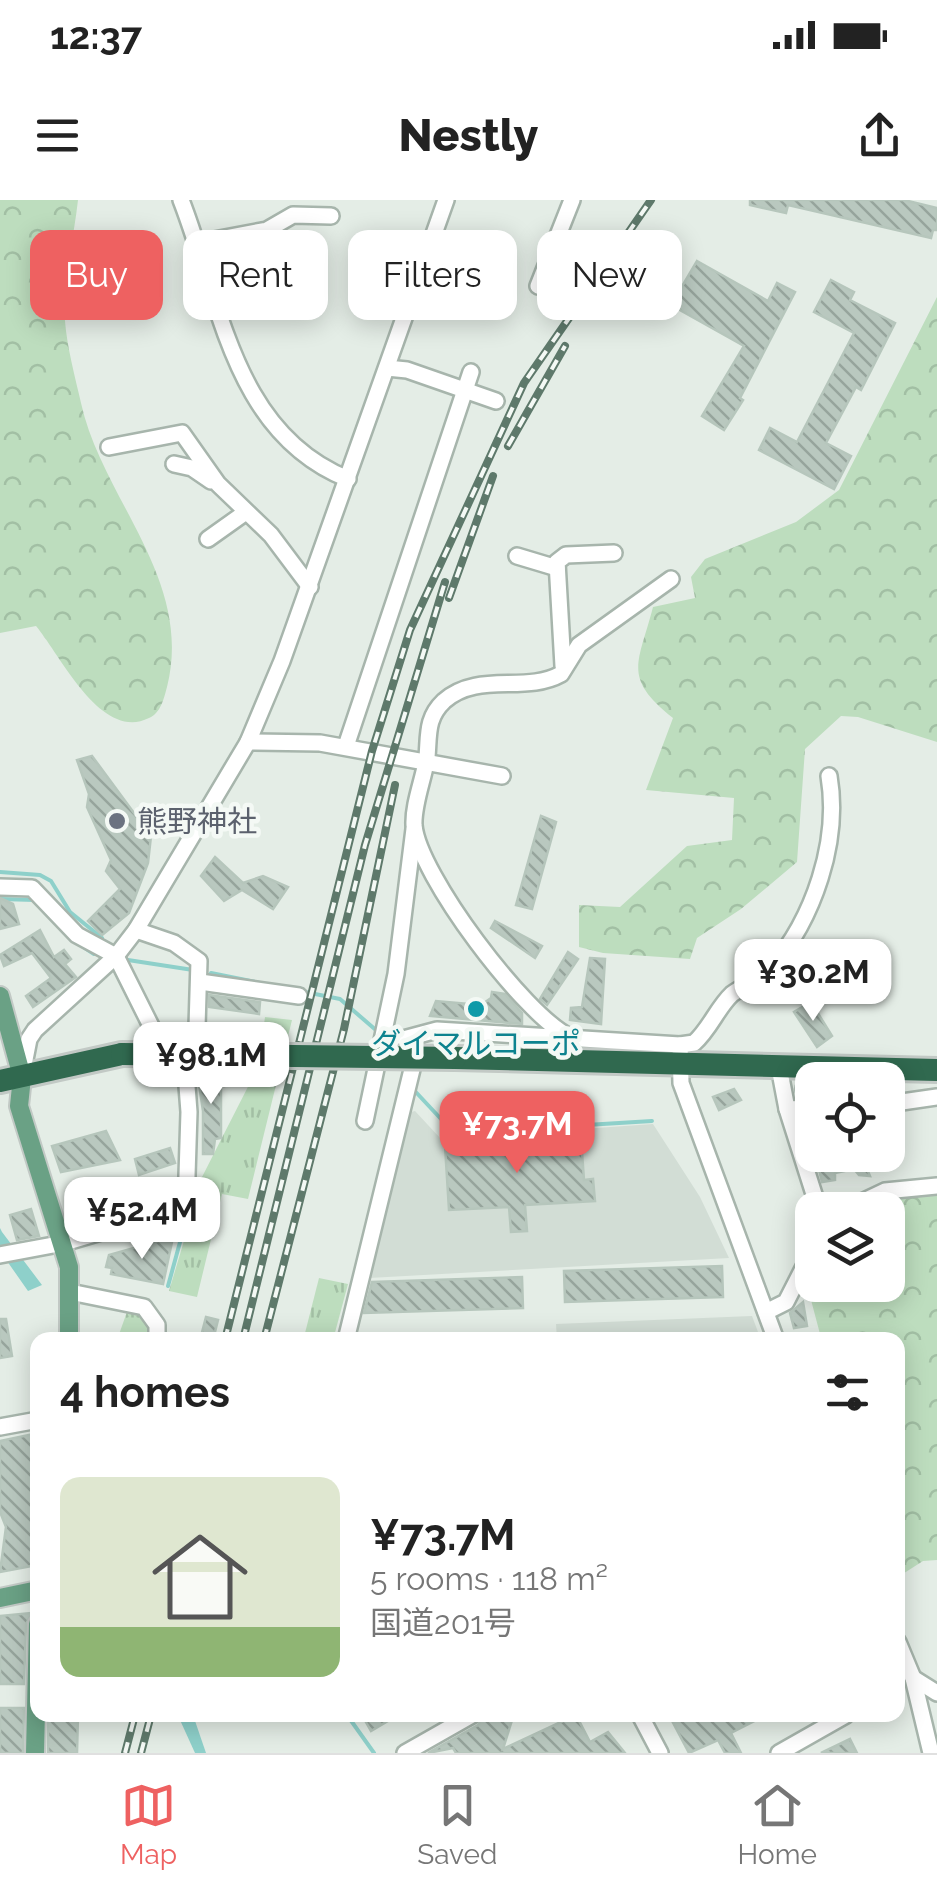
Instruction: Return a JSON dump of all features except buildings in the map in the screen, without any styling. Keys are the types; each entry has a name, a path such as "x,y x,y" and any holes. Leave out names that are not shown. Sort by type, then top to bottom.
{"highway":[{"path":"11,1079 122,1054 454,1058 680,1055 779,1067 937,1070"}],"main road":[{"path":"0,996 11,1079 64,1243 70,1292 68,1332"},
{"path":"0,1598 30,1592"},
{"path":"35,1753 36,1722"}],"street":[{"path":"182,200 193,230"},
{"path":"11,1079 35,1030 116,956 136,930 248,742 310,586 446,200"},
{"path":"560,230 572,200"},
{"path":"267,230 294,215 331,216"},
{"path":"223,320 245,386 274,430 348,479"},
{"path":"387,368 468,380 496,401"},
{"path":"346,746 468,380"},
{"path":"109,447 182,433 218,484 310,586"},
{"path":"174,464 218,484"},
{"path":"208,539 246,512"},
{"path":"564,670 557,568 566,555 614,553"},
{"path":"517,556 557,568"},
{"path":"365,1121 396,974 430,719 458,691 476,685 554,678 564,670 579,645 672,580"},
{"path":"248,742 346,746 502,776"},
{"path":"380,1045 437,1030 570,1037 680,1055 733,993 769,971 795,933 815,894 834,821 829,776"},
{"path":"414,825 432,868 501,975 538,1017 570,1037"},
{"path":"0,887 32,888 77,935 116,956 156,1034 185,1060 197,1060 199,961 174,943 136,930"},
{"path":"200,982 299,996"},
{"path":"348,1332 422,1036"},
{"path":"680,1055 681,1082 773,1332"},
{"path":"0,1255 64,1243 186,1207 189,1112 185,1060"},
{"path":"779,1067 787,1108 813,1192"},
{"path":"905,1101 937,1096"},
{"path":"787,1108 795,1108"},
{"path":"883,1192 937,1186"},
{"path":"766,1312 786,1302 795,1284"},
{"path":"70,1292 144,1307 157,1326 157,1332"},
{"path":"0,1427 30,1421"},
{"path":"905,1659 931,1753"},
{"path":"905,1683 913,1678"},
{"path":"913,1678 937,1693"},
{"path":"404,1753 459,1722"},
{"path":"644,1722 660,1753"},
{"path":"785,1751 834,1722"}],"shaded area":[{"path":"415,1111 441,1139 653,1124 700,1197 729,1258 369,1278 411,1112"},
{"path":"752,1316 758,1332 556,1332 556,1324"}],"green space":[{"path":"0,200 78,200 74,230 30,230 30,320 66,320 81,403 92,438 157,575 168,611 172,648 163,700 149,718 131,722 115,718 84,692 36,626 0,633"},
{"path":"937,297 937,742 858,717 841,716 805,749 797,862 741,909 697,938 690,959 603,953 579,947 579,905 620,907 687,846 732,840 734,798 646,790 673,718 646,692 638,669 653,607 695,598 691,577 705,559 796,522 839,490"},
{"path":"265,1017 292,1020 248,1199 222,1194 197,1297 169,1291 195,1204 197,1177 202,1177 258,1067"},
{"path":"937,1191 937,1560 923,1561 905,1573 905,1332 819,1332 812,1302 905,1302 905,1194"},
{"path":"319,1278 348,1284 335,1332 305,1332"},
{"path":"128,1309 143,1313 149,1332 120,1332"}],"water":[{"path":"0,1228 42,1285 28,1291 0,1251"},
{"path":"181,1722 195,1722 206,1753 195,1753"}],"waterway":[{"path":"0,872 40,875 51,881 70,912 102,938"},
{"path":"0,899 35,900"},
{"path":"73,940 94,954"},
{"path":"128,960 193,970"},
{"path":"211,973 340,999 377,1031"},
{"path":"413,1089 454,1133 652,1121"},
{"path":"168,1286 188,1213"},
{"path":"352,1722 374,1753"}],"railway":[{"path":"227,1332 372,751 410,630 524,383 651,200"},
{"path":"508,446 565,346"},
{"path":"449,598 493,476"},
{"path":"245,1332 365,845 445,582"},
{"path":"266,1332 344,1029 395,785"},
{"path":"125,1753 133,1722"},
{"path":"141,1753 149,1722"}],"place":[{"name":"熊野神社","path":"117,821"},
{"name":"ダイマルコーポ","path":"476,1009"}]}
